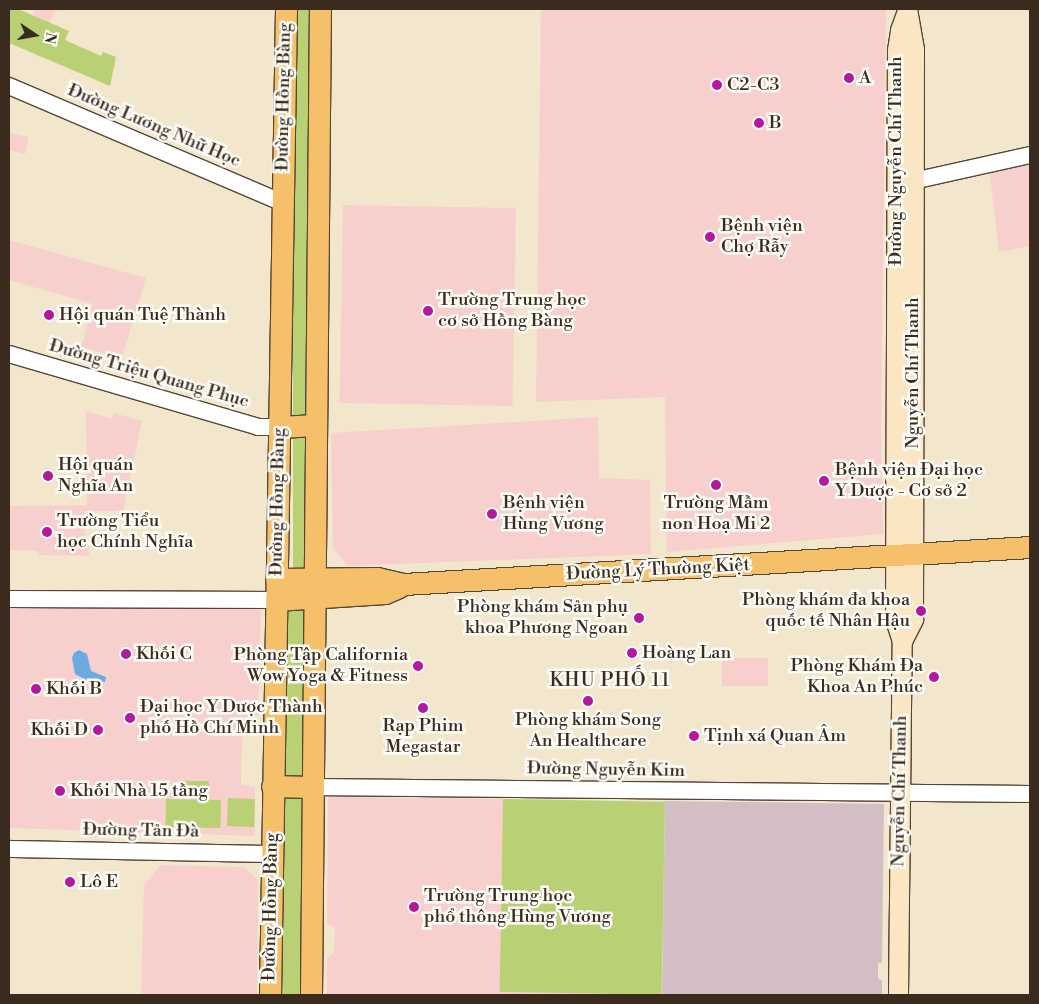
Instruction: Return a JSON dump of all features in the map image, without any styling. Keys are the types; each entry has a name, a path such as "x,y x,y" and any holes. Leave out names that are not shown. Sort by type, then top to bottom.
{"main road":[{"name":"Đường Hồng Bàng","path":"270,995 286,9"},
{"name":"Đường Hồng Bàng","path":"311,995 320,9"},
{"name":"Đường Nguyễn Chí Thanh","path":"904,329 905,155 914,49 907,10"},
{"name":"Đường Nguyễn Chí Thanh","path":"905,155 896,50 907,10"},
{"path":"283,203 318,208"},
{"name":"Nguyễn Chí Thanh","path":"898,995 902,641 895,620 904,556 904,329"},
{"path":"279,427 316,424"},
{"name":"Đường Lý Thường Kiệt","path":"315,588 346,579 377,578 404,584 1030,548"},
{"path":"315,551 346,579"},
{"name":"Đường Lý Thường Kiệt","path":"315,588 385,593 404,584"},
{"path":"276,589 315,588"},
{"path":"272,786 312,787"}],"street":[{"name":"Đường Lương Nhữ Học","path":"9,86 283,203"},
{"path":"905,183 1030,155"},
{"name":"Đường Triệu Quang Phục","path":"9,354 258,427 279,427"},
{"path":"9,599 276,589"},
{"name":"Đường Nguyễn Kim","path":"312,787 1030,794"},
{"name":"Đường Tản Đà","path":"9,849 272,854"}],"shaded area":[{"path":"35,9 61,9 60,12 55,10 49,23 33,15"},
{"name":"Bệnh viện Chợ Rẫy","path":"541,9 886,9 881,429 883,534 667,552 665,397 536,402"},
{"path":"9,133 29,137 25,154 9,150"},
{"path":"1030,160 1030,246 999,252 989,166"},
{"name":"Trường Trung học cơ sở Hồng Bàng","path":"343,205 516,208 513,406 340,403"},
{"path":"9,240 146,278 122,358 81,347 93,304 9,280"},
{"path":"86,411 112,419 114,413 142,421 123,511 85,511 85,541 89,541 89,556 37,555 37,551 9,550 9,506 87,505"},
{"name":"Bệnh viện Hùng Vương","path":"598,417 599,478 650,480 651,554 348,566 333,548 331,433"},
{"name":"Đại học Y Dược Thành phố Hồ Chí Minh","path":"9,606 261,609 258,715 243,722 241,773 241,784 255,787 255,836 9,828"},
{"path":"722,658 768,658 768,686 722,686"},
{"name":"Trường Trung học phổ thông Hùng Vương","path":"328,797 503,799 500,991 662,995 327,995 327,959 334,952 335,929 327,923"},
{"path":"665,801 884,804 882,963 878,963 878,979 882,980 882,995 662,995"},
{"path":"161,865 244,867 258,880 257,995 141,995 144,885"}],"green space":[{"path":"9,9 18,9 69,31 65,40 101,56 103,52 116,57 110,86 9,43"},
{"path":"293,9 313,9 313,571 293,571"},
{"path":"281,605 306,605 306,995 281,995"},
{"path":"179,781 209,781 209,795 179,795"},
{"path":"228,798 255,799 254,827 227,826"},
{"path":"166,799 221,800 221,828 166,827"},
{"path":"503,799 665,802 662,995 500,992"}],"water":[{"path":"79,650 87,654 91,671 106,677 105,682 88,681 75,674 72,658 74,653"}],"place":[{"name":"A","path":"849,78"},
{"name":"C2-C3","path":"717,85"},
{"name":"B","path":"759,123"},
{"name":"Bệnh viện Chợ Rẫy","path":"710,237"},
{"name":"Trường Trung học cơ sở Hồng Bàng","path":"428,311"},
{"name":"Hội quán Tuệ Thành","path":"49,315"},
{"name":"Hội quán Nghĩa An","path":"48,476"},
{"name":"Bệnh viện Đại học Y Dược - Cơ sở 2","path":"824,481"},
{"name":"Trường Mầm non Hoạ Mi 2","path":"716,485"},
{"name":"Bệnh viện Hùng Vương","path":"492,514"},
{"name":"Trường Tiểu học Chính Nghĩa","path":"47,532"},
{"name":"Phòng khám đa khoa quốc tế Nhân Hậu","path":"921,611"},
{"name":"Phòng khám Sản phụ khoa Phương Ngoan","path":"639,618"},
{"name":"Hoàng Lan","path":"632,653"},
{"name":"Khối C","path":"126,654"},
{"name":"Phòng Tập California Wow Yoga & Fitness","path":"418,666"},
{"name":"Phòng Khám Đa Khoa An Phúc","path":"934,677"},
{"name":"Khối B","path":"36,689"},
{"name":"Phòng khám Song An Healthcare","path":"588,701"},
{"name":"Rạp Phim Megastar","path":"423,708"},
{"name":"Đại học Y Dược Thành phố Hồ Chí Minh","path":"130,718"},
{"name":"Khối D","path":"98,730"},
{"name":"Tịnh xá Quan Âm","path":"694,736"},
{"name":"Khối Nhà 15 tầng","path":"60,791"},
{"name":"Lô E","path":"70,882"},
{"name":"Trường Trung học phổ thông Hùng Vương","path":"414,907"}],"district":[{"name":"KHU PHỐ 11","path":"610,681"}]}
